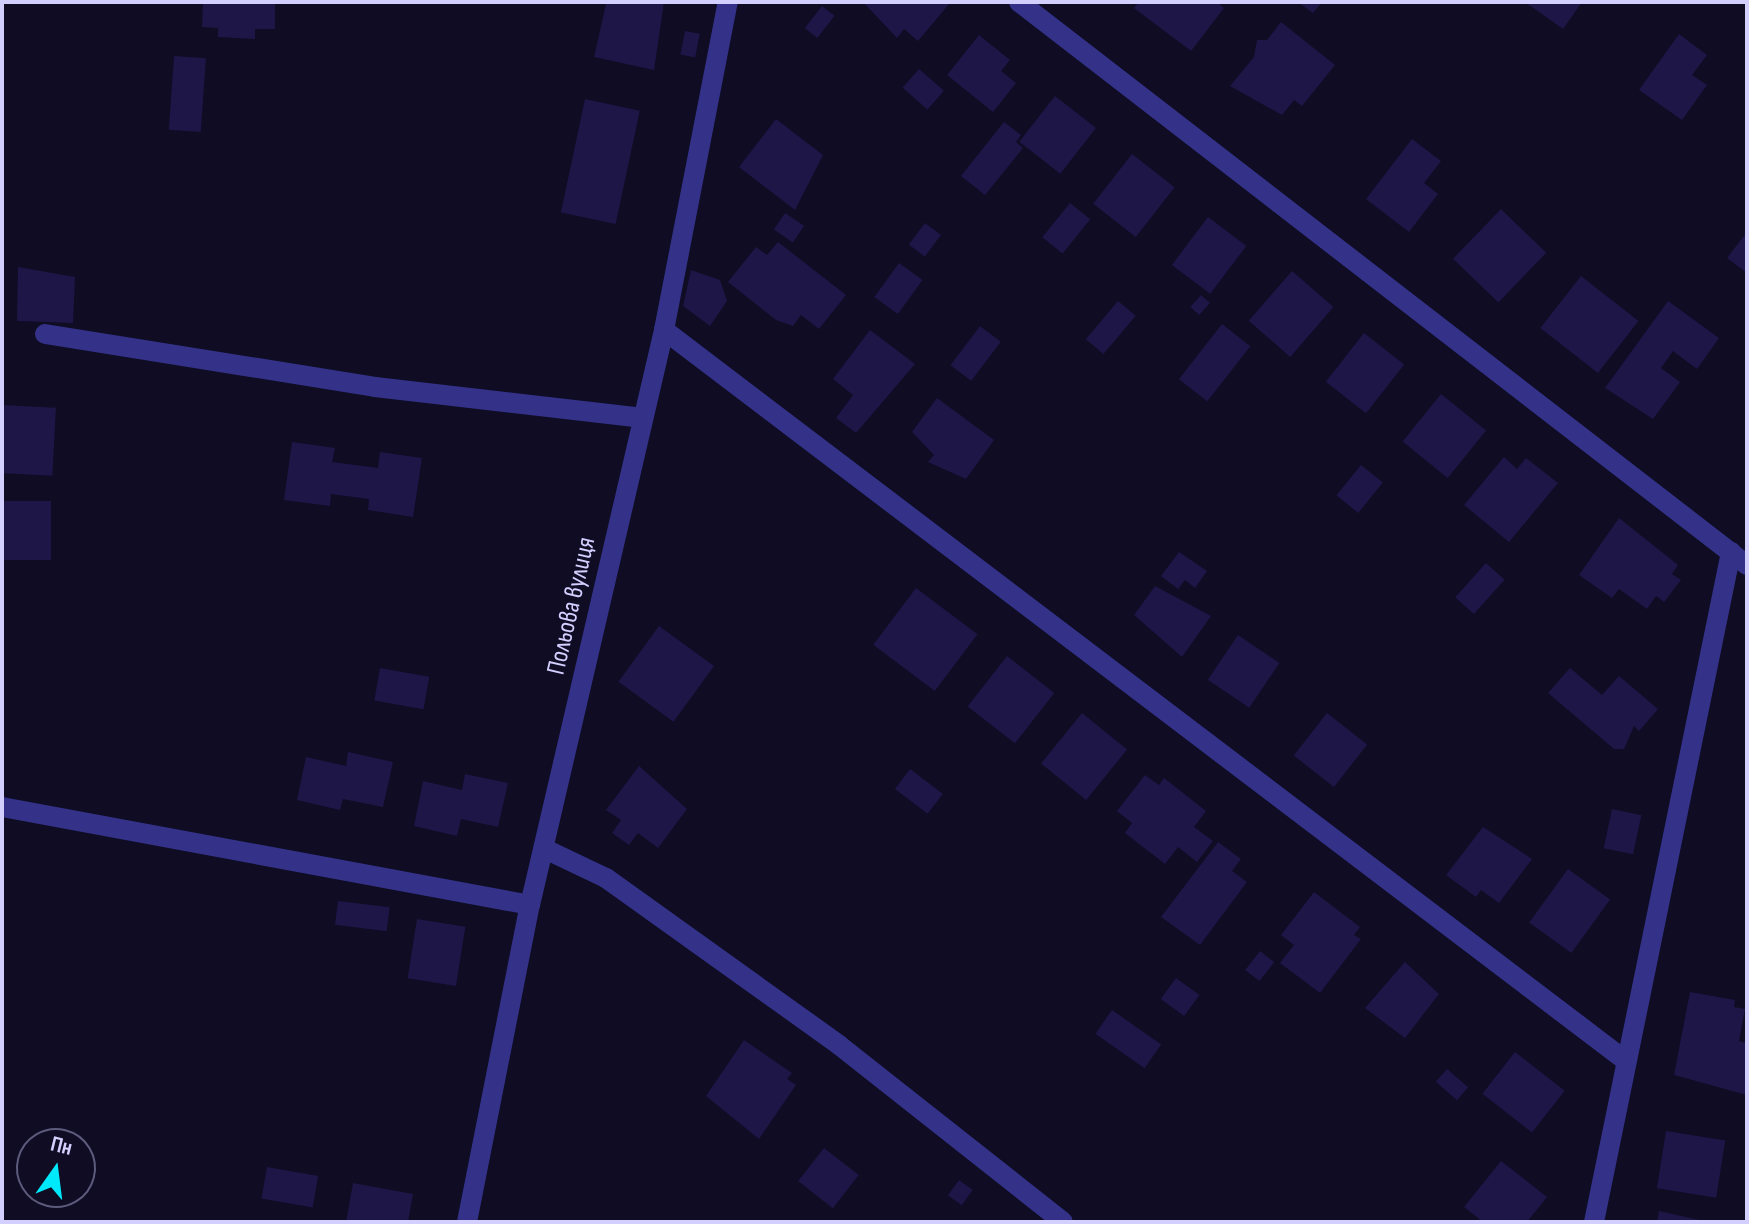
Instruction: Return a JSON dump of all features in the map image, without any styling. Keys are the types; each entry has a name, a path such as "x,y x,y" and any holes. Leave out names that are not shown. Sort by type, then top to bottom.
{"street":[{"name":"Польова вулиця","path":"467,1222 530,905 641,418 664,330 728,2"},
{"path":"1019,2 1739,559 1626,1061 1594,1222"},
{"path":"664,330 1626,1061"},
{"path":"45,334 375,387 641,418"},
{"path":"2,807 530,905"},
{"path":"545,849 606,878 826,1036 1063,1222"}],"building":[{"path":"203,2 275,2 275,29 255,29 255,39 218,37 218,28 202,27"},
{"path":"664,2 654,70 594,57 606,4"},
{"path":"863,2 949,4 918,41 904,29 897,38"},
{"path":"1139,2 1217,2 1224,8 1191,51 1134,8"},
{"path":"1298,2 1322,2 1313,13"},
{"path":"1525,2 1582,2 1563,29"},
{"path":"822,6 835,16 817,38 805,28"},
{"path":"1281,22 1335,65 1302,106 1294,100 1282,115 1230,86 1254,57 1257,40 1267,40"},
{"path":"685,31 700,34 695,57 680,55"},
{"path":"1679,34 1707,55 1692,75 1707,85 1682,120 1639,90"},
{"path":"979,35 1010,60 1001,71 1016,83 993,112 947,75"},
{"path":"174,56 206,58 201,132 169,130"},
{"path":"919,69 944,91 928,110 903,88"},
{"path":"1055,96 1096,128 1060,174 1019,142"},
{"path":"585,99 640,111 616,224 561,212"},
{"path":"776,119 823,155 795,210 739,167"},
{"path":"1004,122 1021,135 1016,142 1023,148 985,195 961,176"},
{"path":"1412,139 1441,161 1424,183 1438,194 1409,232 1366,199"},
{"path":"1132,154 1175,187 1136,237 1093,204"},
{"path":"1070,203 1090,219 1063,254 1042,237"},
{"path":"1501,209 1546,253 1498,302 1453,259"},
{"path":"785,213 804,226 793,242 774,230"},
{"path":"1208,217 1246,246 1210,294 1172,265"},
{"path":"925,223 941,235 925,257 909,245"},
{"path":"1747,232 1747,273 1727,258"},
{"path":"778,242 846,295 819,329 801,315 793,326 776,320 728,282 756,247 767,255"},
{"path":"899,263 922,280 898,314 874,297"},
{"path":"18,267 75,277 73,323 17,321"},
{"path":"691,270 720,280 727,301 710,326 683,306"},
{"path":"1292,271 1334,307 1290,357 1249,321"},
{"path":"1581,276 1639,321 1598,373 1540,328"},
{"path":"1201,295 1210,303 1199,315 1190,307"},
{"path":"1118,301 1136,316 1103,354 1086,339"},
{"path":"1668,301 1719,338 1697,369 1673,351 1661,368 1680,382 1653,419 1605,388"},
{"path":"1222,324 1250,346 1207,401 1179,379"},
{"path":"980,326 1001,342 971,381 951,365"},
{"path":"870,330 915,364 856,433 836,418 853,395 833,379"},
{"path":"1364,333 1404,364 1366,413 1326,382"},
{"path":"1441,394 1486,431 1448,478 1403,441"},
{"path":"937,398 994,440 966,479 928,462 934,455 912,432"},
{"path":"2,405 56,408 52,476 2,473"},
{"path":"292,442 335,448 332,462 378,468 380,452 422,458 413,517 368,510 369,499 331,494 330,506 284,500"},
{"path":"1504,457 1517,469 1526,458 1558,483 1509,542 1464,505"},
{"path":"1361,465 1383,483 1358,513 1336,495"},
{"path":"2,501 51,501 51,560 2,560"},
{"path":"1619,518 1678,565 1672,574 1681,580 1664,602 1656,596 1647,609 1619,589 1612,598 1579,575"},
{"path":"1179,552 1207,571 1195,588 1185,580 1178,589 1161,576"},
{"path":"1486,563 1505,580 1474,614 1455,597"},
{"path":"1155,586 1211,616 1182,657 1134,615"},
{"path":"916,588 977,634 935,691 873,645"},
{"path":"659,626 714,666 673,722 618,682"},
{"path":"1238,635 1279,663 1249,708 1208,680"},
{"path":"1007,656 1054,693 1015,743 968,706"},
{"path":"380,668 429,677 424,709 374,700"},
{"path":"1570,668 1602,695 1619,676 1658,709 1639,731 1634,726 1624,749 1614,749 1548,693"},
{"path":"1082,713 1127,750 1086,800 1041,764"},
{"path":"1327,713 1367,744 1334,787 1294,756"},
{"path":"348,752 393,762 383,807 343,799 340,810 297,800 306,757 346,766"},
{"path":"639,766 687,809 658,848 638,833 629,845 612,833 621,820 606,810"},
{"path":"910,769 943,794 928,814 895,789"},
{"path":"465,774 508,783 498,827 461,819 457,836 414,826 423,781 462,790"},
{"path":"1145,775 1159,785 1164,778 1206,811 1194,827 1213,841 1197,862 1178,847 1165,864 1125,833 1132,823 1117,811"},
{"path":"1612,809 1641,815 1633,854 1604,848"},
{"path":"1483,827 1532,859 1499,903 1481,890 1476,897 1446,875"},
{"path":"1218,842 1241,859 1232,871 1247,882 1200,945 1161,917"},
{"path":"1568,869 1610,900 1571,953 1529,922"},
{"path":"1314,892 1360,927 1354,935 1361,939 1320,993 1280,963 1294,945 1281,935"},
{"path":"338,901 390,907 387,931 335,925"},
{"path":"417,919 465,927 456,986 408,978"},
{"path":"1260,951 1274,962 1259,981 1245,970"},
{"path":"1405,962 1439,994 1405,1038 1365,1008"},
{"path":"1176,978 1199,995 1184,1016 1161,999"},
{"path":"1690,992 1735,1000 1734,1007 1745,1009 1739,1041 1747,1043 1747,1095 1674,1075"},
{"path":"1112,1010 1161,1044 1145,1068 1095,1034"},
{"path":"744,1040 792,1073 787,1079 796,1085 759,1139 706,1096"},
{"path":"1515,1052 1565,1091 1532,1133 1482,1094"},
{"path":"1447,1069 1468,1087 1457,1100 1436,1082"},
{"path":"1666,1131 1725,1140 1716,1198 1657,1188"},
{"path":"824,1148 859,1175 833,1208 798,1181"},
{"path":"1501,1161 1547,1197 1527,1222 1483,1222 1464,1207"},
{"path":"267,1167 318,1176 313,1208 261,1199"},
{"path":"959,1180 973,1190 962,1205 948,1195"},
{"path":"353,1183 413,1194 408,1222 346,1222"},
{"path":"1659,1211 1704,1221 1704,1222 1657,1222"}]}
